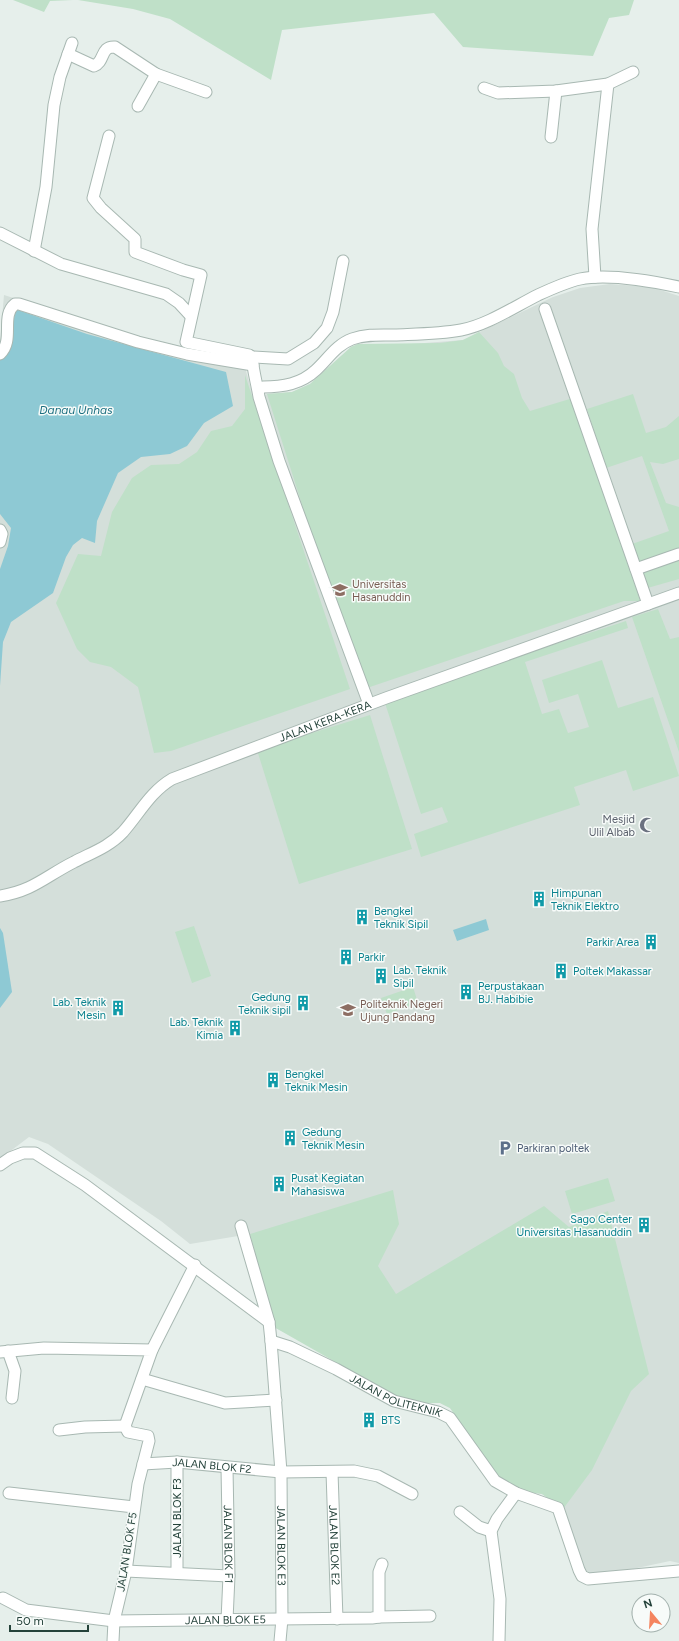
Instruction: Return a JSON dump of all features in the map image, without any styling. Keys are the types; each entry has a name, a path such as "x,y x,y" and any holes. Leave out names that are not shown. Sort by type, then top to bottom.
{"street":[{"path":"34,251 46,187 54,105 60,77 72,43"},
{"path":"68,54 94,66 98,64 108,47 115,47 156,74 206,92"},
{"path":"484,88 498,93 556,90 608,84 633,72"},
{"path":"138,106 156,74"},
{"path":"595,270 592,229 608,84"},
{"path":"551,137 556,90"},
{"path":"109,136 93,198 101,208 136,239 135,252 201,275 186,342 249,355 255,373 259,397 279,462 369,704"},
{"path":"0,233 61,264 166,294 179,303 191,316"},
{"path":"0,354 5,349 7,342 9,310 15,304 19,304 138,342 255,373 288,359 314,343 327,328 333,312 343,260"},
{"path":"255,373 263,387 290,385 302,381 316,370 330,354 351,340 371,335 426,334 462,330 492,318 595,270 679,287"},
{"path":"546,309 648,604"},
{"path":"0,530 2,534 0,542"},
{"path":"636,569 679,554"},
{"name":"JALAN KERA-KERA","path":"0,896 23,891 73,862 98,851 122,833 151,796 163,784 172,779 369,704 679,593"},
{"path":"0,1165 10,1158 23,1153 35,1153 85,1185 269,1322"},
{"name":"JALAN BLOK E3","path":"241,1226 269,1322 271,1341 281,1472 282,1619 280,1641"},
{"path":"59,1430 125,1426 152,1350 194,1265"},
{"name":"JALAN POLITEKNIK","path":"271,1341 290,1347 336,1368 394,1401 438,1412 450,1418 495,1482 516,1493 558,1508 582,1576 588,1579 679,1571"},
{"path":"12,1398 15,1371 4,1352 44,1348 152,1350"},
{"path":"142,1379 225,1403 276,1400"},
{"name":"JALAN BLOK F5","path":"113,1641 114,1621 126,1571 138,1484 149,1437 128,1432 125,1426"},
{"name":"JALAN BLOK F2","path":"143,1464 177,1462 281,1472 354,1471 370,1474 412,1494"},
{"name":"JALAN BLOK F3","path":"177,1462 177,1573"},
{"name":"JALAN BLOK F1","path":"227,1468 229,1576 227,1620"},
{"name":"JALAN BLOK E2","path":"332,1472 337,1619"},
{"path":"9,1493 134,1507"},
{"path":"499,1641 500,1599 491,1531 497,1519 516,1493"},
{"path":"460,1512 479,1527 491,1531"},
{"path":"379,1617 379,1572 382,1564"},
{"path":"126,1571 229,1576"},
{"name":"JALAN BLOK E5","path":"3,1598 26,1610 114,1621 337,1619 430,1616"}],"shaded area":[{"path":"610,284 651,287 679,296 679,1563 670,1561 623,1571 588,1574 585,1572 563,1509 542,1494 528,1492 500,1479 450,1408 440,1403 418,1403 274,1327 250,1234 190,1244 161,1221 48,1144 29,1137 0,1159 0,341 4,295 139,338 189,350 246,359 246,371 254,399 267,394 292,392 310,384 351,347 358,344 412,344 463,340 553,297 580,288"}],"green space":[{"path":"13,0 73,0 50,1 44,12"},
{"path":"78,0 634,0 629,15 609,18 593,56 463,47 434,13 282,30 271,80 170,19 133,9"},
{"path":"479,332 498,353 504,366 514,374 522,398 530,411 573,398 632,576 679,560 679,579 637,591 640,601 624,601 367,688 322,568 267,394 292,392 310,384 351,347 358,344 440,343 463,340"},
{"path":"245,375 350,689 171,751 154,753 138,687 111,667 90,662 77,649 56,603 78,554 101,556 112,512 132,478 151,465 179,464 197,452 211,431 232,426 245,409"},
{"path":"633,394 646,433 666,427 679,416 679,459 663,464 650,462 666,503 679,507 679,550 640,564 632,544 669,531 642,456 606,468 587,409"},
{"path":"658,609 670,639 679,637 679,752 632,617"},
{"path":"626,621 628,628 525,662 542,714 559,709 568,733 589,727 578,694 549,703 542,680 602,660 618,708 653,697 679,776 633,791 626,770 574,787 580,805 421,857 414,834 448,822 442,807 421,814 384,700"},
{"path":"370,715 412,849 299,884 257,750"},
{"path":"194,926 211,976 192,983 175,932"},
{"path":"413,987 418,1003 387,1014 381,998"},
{"path":"608,1178 615,1201 572,1214 565,1191"},
{"path":"393,1190 399,1224 378,1266 396,1294 544,1206 569,1227 608,1211 649,1374 631,1391 592,1470 563,1509 542,1494 528,1492 500,1479 450,1408 440,1403 418,1403 402,1400 274,1327 250,1234"}],"water":[{"name":"Danau Unhas","path":"15,309 87,334 226,372 233,406 204,423 187,446 170,454 141,457 118,473 97,521 95,543 82,538 73,545 66,557 53,593 11,622 3,642 0,686 0,569 8,546 11,528 0,514 0,359 12,340"},
{"path":"486,919 489,930 457,941 453,930"},
{"path":"0,928 3,933 12,992 0,1008"}],"place":[{"name":"Universitas Hasanuddin","path":"340,590"},
{"name":"Mesjid Ulil Albab","path":"647,825"},
{"name":"Himpunan Teknik Elektro","path":"539,899"},
{"name":"Bengkel Teknik Sipil","path":"362,917"},
{"name":"Parkir Area","path":"651,942"},
{"name":"Parkir","path":"346,957"},
{"name":"Poltek Makassar","path":"561,971"},
{"name":"Lab. Teknik Sipil","path":"381,976"},
{"name":"Perpustakaan BJ. Habibie","path":"466,992"},
{"name":"Gedung Teknik sipil","path":"303,1003"},
{"name":"Lab. Teknik Mesin","path":"118,1008"},
{"name":"Politeknik Negeri Ujung Pandang","path":"348,1010"},
{"name":"Lab. Teknik Kimia","path":"235,1028"},
{"name":"Bengkel Teknik Mesin","path":"273,1080"},
{"name":"Gedung Teknik Mesin","path":"290,1138"},
{"name":"Parkiran poltek","path":"505,1148"},
{"name":"Pusat Kegiatan Mahasiswa","path":"279,1184"},
{"name":"Sago Center Universitas Hasanuddin","path":"644,1225"},
{"name":"BTS","path":"369,1420"}]}
